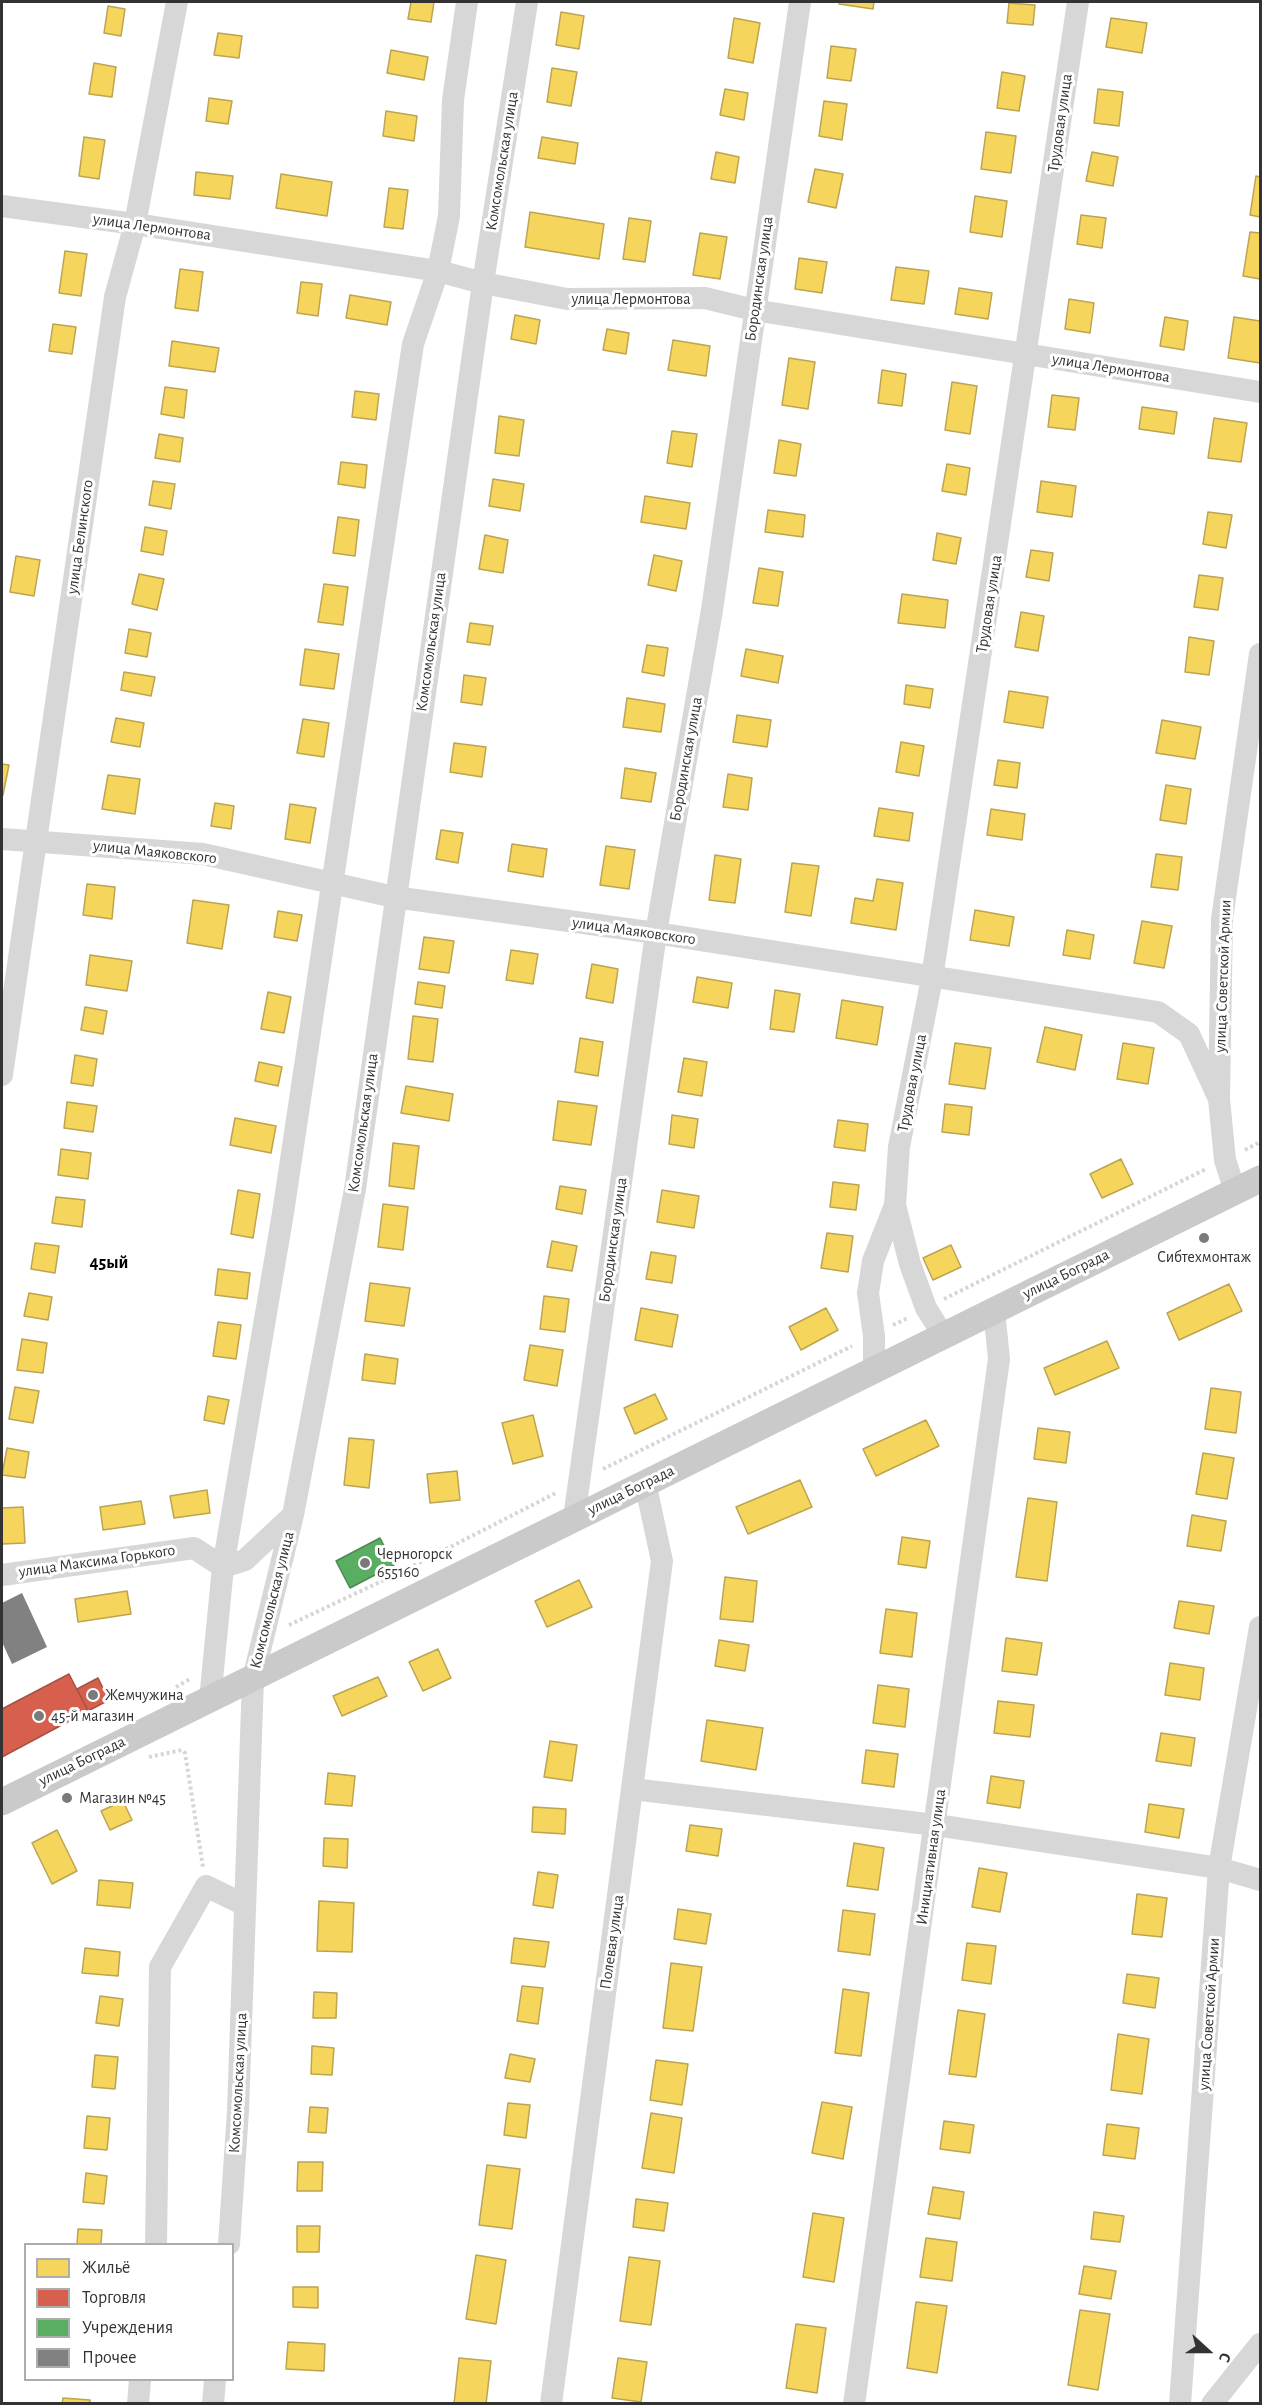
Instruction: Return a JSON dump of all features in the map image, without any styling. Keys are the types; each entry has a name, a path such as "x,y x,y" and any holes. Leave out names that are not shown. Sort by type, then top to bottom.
{"main road":[{"name":"улица Бограда","path":"2,1802 1260,1179"}],"street":[{"name":"улица Белинского","path":"2,1075 115,297 135,224 177,2"},
{"path":"210,1700 223,1567 283,1213 413,344 438,271 448,216 453,100 467,2"},
{"name":"Комсомольская улица","path":"229,2243 238,2111 253,1678 265,1637 293,1515 355,1189 394,897 483,283 527,2"},
{"name":"Бородинская улица","path":"574,1518 656,933 712,609 800,2"},
{"name":"Трудовая улица","path":"874,1370 874,1336 868,1293 873,1261 895,1205 899,1147 932,978 1078,2"},
{"name":"улица Лермонтова","path":"2,206 135,224 438,271 483,283 567,299 705,298 754,310 1260,392"},
{"name":"улица Советской Армии","path":"1235,1191 1225,1160 1219,1099 1222,919 1260,654"},
{"name":"улица Маяковского","path":"2,839 203,854 394,897 656,933 1158,1012 1189,1034 1219,1099"},
{"name":"Трудовая улица","path":"895,1205 910,1264 926,1308 943,1335"},
{"name":"Инициативная улица","path":"854,2403 999,1359 994,1310"},
{"name":"Полевая улица","path":"551,2403 662,1560 645,1482"},
{"path":"223,1567 245,1560 293,1515"},
{"name":"улица Максима Горького","path":"2,1575 194,1548 223,1567"},
{"name":"улица Советской Армии","path":"1180,2403 1219,1868 1254,1705 1260,1627"},
{"path":"632,1789 936,1825 1219,1868 1260,1880"},
{"path":"158,2243 160,1967 206,1886 245,1905"},
{"path":"1212,2403 1260,2344"},
{"path":"138,2403 140,2381"},
{"path":"213,2403 215,2381"}],"path":[{"path":"265,1637 403,1571 580,1480"},
{"path":"174,1688 215,1664"},
{"path":"138,1757 158,1757 182,1750 185,1753 206,1886"}],"building: Жильё":[{"path":"411,2 434,2 431,22 408,19"},
{"path":"839,2 874,2 873,9 839,4"},
{"path":"1009,3 1035,5 1033,25 1007,23"},
{"path":"108,6 125,9 121,36 104,33"},
{"path":"561,12 584,16 579,49 556,45"},
{"path":"734,18 760,23 753,63 728,58"},
{"path":"1111,18 1147,23 1142,53 1106,47"},
{"path":"218,33 242,36 239,58 214,55"},
{"path":"831,46 856,49 851,81 827,78"},
{"path":"391,50 428,57 424,80 387,73"},
{"path":"94,63 116,67 112,97 89,94"},
{"path":"552,68 577,72 571,106 547,102"},
{"path":"1002,72 1025,76 1019,111 997,108"},
{"path":"725,89 748,93 744,120 720,115"},
{"path":"1098,89 1123,92 1119,126 1094,123"},
{"path":"209,98 232,101 228,124 206,121"},
{"path":"824,101 847,104 842,140 819,136"},
{"path":"386,111 417,116 414,141 383,136"},
{"path":"986,132 1016,136 1011,173 981,169"},
{"path":"84,137 105,140 99,179 79,176"},
{"path":"542,137 578,143 575,164 538,158"},
{"path":"716,152 739,157 735,183 711,179"},
{"path":"1092,152 1118,157 1113,186 1086,181"},
{"path":"815,169 843,174 836,208 808,202"},
{"path":"196,172 233,176 230,199 194,195"},
{"path":"281,174 332,182 327,216 276,208"},
{"path":"1256,176 1260,177 1260,217 1250,215"},
{"path":"389,188 408,190 403,229 384,227"},
{"path":"975,196 1007,201 1002,237 970,232"},
{"path":"530,212 604,224 599,259 525,247"},
{"path":"1081,215 1106,218 1102,248 1077,244"},
{"path":"629,218 651,221 645,262 623,259"},
{"path":"1250,232 1260,233 1260,279 1243,276"},
{"path":"700,233 727,237 720,279 693,275"},
{"path":"65,251 87,254 81,296 59,293"},
{"path":"799,258 827,262 822,293 795,289"},
{"path":"896,267 929,271 924,304 891,300"},
{"path":"180,269 203,272 198,311 175,308"},
{"path":"301,282 322,284 318,316 297,313"},
{"path":"959,288 992,293 988,319 955,314"},
{"path":"350,295 391,302 387,325 346,318"},
{"path":"1069,299 1094,303 1090,333 1065,329"},
{"path":"515,315 540,320 536,344 511,339"},
{"path":"1165,317 1188,321 1184,350 1160,346"},
{"path":"1234,317 1260,321 1260,363 1228,358"},
{"path":"53,324 76,327 72,354 49,351"},
{"path":"607,329 629,333 626,354 603,350"},
{"path":"673,340 710,346 706,376 668,370"},
{"path":"172,341 219,348 215,372 169,366"},
{"path":"789,358 815,362 808,409 782,405"},
{"path":"882,370 906,374 902,406 878,403"},
{"path":"952,382 977,386 970,434 945,430"},
{"path":"165,387 187,390 184,418 161,414"},
{"path":"355,391 379,394 376,420 352,417"},
{"path":"1052,395 1079,398 1075,430 1048,427"},
{"path":"1142,407 1177,412 1174,434 1139,429"},
{"path":"499,416 524,420 519,456 495,453"},
{"path":"1214,418 1247,423 1241,462 1208,458"},
{"path":"672,431 697,434 692,467 667,463"},
{"path":"159,434 183,438 180,462 155,458"},
{"path":"779,440 801,444 796,476 774,473"},
{"path":"341,462 367,465 365,488 338,484"},
{"path":"947,464 970,468 966,495 942,491"},
{"path":"493,479 524,484 520,511 489,506"},
{"path":"153,481 175,484 171,509 149,505"},
{"path":"1041,481 1076,486 1072,517 1037,512"},
{"path":"645,496 690,503 686,529 641,522"},
{"path":"768,510 805,515 803,537 765,532"},
{"path":"1208,512 1232,515 1226,548 1203,544"},
{"path":"338,517 359,520 355,556 333,553"},
{"path":"145,527 167,531 163,555 141,551"},
{"path":"937,533 961,538 956,564 933,560"},
{"path":"485,535 508,540 503,573 479,569"},
{"path":"1031,550 1053,553 1049,581 1026,577"},
{"path":"654,555 682,561 676,591 648,585"},
{"path":"16,556 40,560 34,596 10,592"},
{"path":"759,568 783,572 778,606 753,603"},
{"path":"139,574 164,579 157,610 132,604"},
{"path":"1199,575 1223,578 1218,610 1194,607"},
{"path":"324,584 348,587 343,625 318,622"},
{"path":"902,594 948,600 945,628 898,623"},
{"path":"1021,612 1044,616 1038,651 1015,647"},
{"path":"470,623 493,626 490,645 467,642"},
{"path":"129,629 151,633 147,657 125,653"},
{"path":"1189,637 1214,641 1209,675 1185,672"},
{"path":"647,645 668,648 664,676 642,672"},
{"path":"305,649 339,654 334,689 300,685"},
{"path":"746,649 783,656 778,683 741,676"},
{"path":"124,672 155,677 151,696 121,690"},
{"path":"464,675 486,678 482,705 461,702"},
{"path":"906,685 933,689 930,708 904,704"},
{"path":"1009,691 1048,697 1043,728 1004,722"},
{"path":"627,698 665,704 661,732 623,727"},
{"path":"737,715 771,720 767,747 733,742"},
{"path":"116,718 144,723 140,747 111,742"},
{"path":"303,719 329,723 324,757 297,753"},
{"path":"1162,720 1201,727 1195,759 1156,753"},
{"path":"901,742 924,746 919,776 896,772"},
{"path":"454,743 486,747 482,777 450,772"},
{"path":"998,760 1020,763 1017,788 994,785"},
{"path":"2,764 9,765 3,795 2,795"},
{"path":"625,768 656,773 651,802 621,798"},
{"path":"728,774 752,778 748,810 723,807"},
{"path":"108,775 140,779 135,814 102,809"},
{"path":"1166,785 1191,789 1186,824 1160,820"},
{"path":"215,803 234,806 231,829 211,826"},
{"path":"290,804 316,808 310,843 285,839"},
{"path":"879,808 913,813 909,841 874,836"},
{"path":"991,809 1025,814 1022,840 987,835"},
{"path":"441,830 463,833 458,863 436,859"},
{"path":"512,844 547,849 543,877 508,871"},
{"path":"606,846 635,850 629,889 600,885"},
{"path":"1156,854 1182,857 1178,890 1151,887"},
{"path":"715,855 741,859 735,903 709,900"},
{"path":"792,863 819,866 811,916 785,912"},
{"path":"877,879 903,883 896,930 851,923 855,898 873,901"},
{"path":"87,884 115,887 112,919 83,915"},
{"path":"193,900 229,905 222,949 187,943"},
{"path":"975,910 1014,917 1009,946 970,940"},
{"path":"278,911 302,915 297,941 274,937"},
{"path":"1142,921 1172,926 1164,968 1134,963"},
{"path":"1067,930 1094,935 1090,959 1063,955"},
{"path":"424,937 454,941 449,973 419,969"},
{"path":"511,950 538,954 533,984 506,980"},
{"path":"90,955 132,961 127,991 86,985"},
{"path":"592,964 618,969 613,1003 586,998"},
{"path":"697,977 732,983 728,1008 693,1002"},
{"path":"418,982 445,986 442,1008 415,1004"},
{"path":"775,990 800,994 794,1032 770,1029"},
{"path":"268,992 291,997 284,1033 261,1029"},
{"path":"842,1000 883,1007 877,1045 836,1038"},
{"path":"85,1007 107,1011 103,1034 81,1030"},
{"path":"413,1016 438,1019 433,1062 408,1059"},
{"path":"1045,1027 1082,1035 1075,1070 1037,1062"},
{"path":"580,1038 603,1042 598,1076 575,1072"},
{"path":"955,1043 991,1048 985,1089 949,1084"},
{"path":"1123,1043 1154,1048 1148,1084 1117,1079"},
{"path":"75,1055 97,1059 93,1086 71,1083"},
{"path":"684,1058 707,1062 702,1096 678,1092"},
{"path":"259,1062 282,1067 278,1086 255,1081"},
{"path":"406,1086 453,1094 449,1121 401,1113"},
{"path":"558,1101 597,1106 591,1145 553,1140"},
{"path":"67,1102 97,1106 93,1132 64,1128"},
{"path":"945,1104 972,1107 969,1135 942,1132"},
{"path":"672,1115 698,1119 694,1148 669,1144"},
{"path":"235,1118 276,1126 271,1153 230,1145"},
{"path":"838,1120 868,1124 865,1151 834,1147"},
{"path":"393,1143 419,1146 414,1189 389,1186"},
{"path":"61,1149 91,1153 88,1179 58,1175"},
{"path":"1121,1159 1133,1184 1102,1198 1090,1174"},
{"path":"833,1182 859,1185 856,1210 830,1207"},
{"path":"560,1186 586,1190 582,1214 556,1209"},
{"path":"238,1190 260,1194 253,1238 231,1234"},
{"path":"662,1190 699,1196 694,1228 657,1222"},
{"path":"56,1197 85,1200 82,1227 52,1223"},
{"path":"383,1204 408,1207 403,1250 378,1247"},
{"path":"827,1233 853,1236 848,1272 821,1268"},
{"path":"552,1241 577,1246 572,1271 547,1267"},
{"path":"35,1243 59,1246 55,1273 31,1269"},
{"path":"951,1245 961,1267 933,1280 923,1258"},
{"path":"651,1252 676,1256 672,1283 646,1279"},
{"path":"218,1269 250,1273 247,1299 215,1295"},
{"path":"370,1283 410,1288 404,1326 365,1321"},
{"path":"1229,1284 1242,1311 1179,1340 1167,1313"},
{"path":"29,1293 52,1297 48,1320 24,1316"},
{"path":"544,1296 569,1299 565,1332 540,1329"},
{"path":"641,1308 678,1315 672,1347 635,1340"},
{"path":"826,1308 838,1330 801,1350 789,1327"},
{"path":"218,1322 241,1325 236,1359 213,1356"},
{"path":"22,1339 47,1343 43,1373 17,1370"},
{"path":"1107,1341 1119,1368 1055,1395 1044,1368"},
{"path":"530,1345 563,1350 557,1386 524,1380"},
{"path":"365,1354 398,1359 395,1384 362,1380"},
{"path":"15,1387 39,1391 33,1423 9,1419"},
{"path":"1211,1388 1241,1392 1236,1433 1205,1429"},
{"path":"655,1394 667,1419 635,1434 624,1408"},
{"path":"208,1396 229,1400 224,1424 204,1420"},
{"path":"533,1415 543,1456 513,1464 502,1423"},
{"path":"926,1420 939,1446 876,1476 863,1449"},
{"path":"1038,1428 1070,1432 1066,1463 1034,1459"},
{"path":"349,1438 374,1440 369,1488 344,1485"},
{"path":"7,1448 29,1452 25,1478 2,1475"},
{"path":"1203,1453 1234,1458 1227,1499 1196,1494"},
{"path":"457,1471 460,1500 430,1503 427,1474"},
{"path":"800,1480 812,1507 748,1534 736,1507"},
{"path":"207,1490 210,1513 174,1518 170,1496"},
{"path":"1028,1498 1057,1502 1047,1581 1016,1577"},
{"path":"141,1501 145,1524 103,1530 100,1507"},
{"path":"23,1507 25,1543 2,1544 2,1508"},
{"path":"1192,1515 1226,1521 1221,1551 1187,1546"},
{"path":"902,1537 930,1541 926,1568 898,1564"},
{"path":"725,1577 757,1581 753,1622 720,1619"},
{"path":"579,1580 592,1607 547,1627 535,1601"},
{"path":"127,1591 131,1614 78,1622 75,1599"},
{"path":"1179,1601 1214,1606 1209,1634 1174,1628"},
{"path":"886,1609 917,1613 912,1657 880,1653"},
{"path":"1006,1638 1042,1643 1037,1675 1002,1671"},
{"path":"719,1640 749,1645 745,1671 715,1666"},
{"path":"438,1649 451,1678 423,1691 409,1662"},
{"path":"1170,1663 1204,1668 1200,1700 1165,1695"},
{"path":"378,1677 387,1696 342,1716 333,1696"},
{"path":"878,1685 909,1689 905,1727 873,1723"},
{"path":"998,1701 1034,1705 1030,1737 994,1733"},
{"path":"707,1720 763,1728 756,1770 701,1761"},
{"path":"1161,1733 1195,1738 1191,1766 1156,1761"},
{"path":"550,1741 577,1745 572,1781 544,1777"},
{"path":"866,1750 898,1754 894,1787 862,1783"},
{"path":"328,1773 355,1776 352,1806 325,1804"},
{"path":"991,1776 1024,1781 1020,1808 987,1803"},
{"path":"123,1801 132,1820 110,1830 101,1811"},
{"path":"1149,1804 1184,1809 1179,1838 1145,1832"},
{"path":"533,1807 566,1809 565,1834 532,1832"},
{"path":"690,1825 722,1829 718,1856 686,1851"},
{"path":"57,1830 77,1871 52,1884 32,1843"},
{"path":"324,1838 348,1839 347,1868 323,1866"},
{"path":"854,1843 884,1848 878,1890 847,1886"},
{"path":"979,1868 1007,1873 1000,1912 972,1907"},
{"path":"538,1872 558,1875 553,1908 533,1905"},
{"path":"99,1880 133,1883 130,1908 97,1905"},
{"path":"1137,1894 1167,1898 1162,1937 1132,1934"},
{"path":"319,1901 354,1903 352,1952 317,1951"},
{"path":"678,1909 711,1914 706,1944 674,1939"},
{"path":"843,1910 875,1914 870,1955 838,1951"},
{"path":"514,1938 549,1942 545,1967 511,1963"},
{"path":"967,1943 996,1946 991,1984 962,1980"},
{"path":"85,1948 120,1952 118,1976 82,1973"},
{"path":"671,1963 702,1967 693,2031 663,2028"},
{"path":"1127,1974 1159,1978 1155,2008 1123,2003"},
{"path":"522,1986 543,1988 538,2024 517,2021"},
{"path":"843,1989 869,1993 861,2056 835,2053"},
{"path":"314,1992 337,1993 336,2018 313,2018"},
{"path":"100,1996 123,1999 119,2026 96,2023"},
{"path":"958,2010 985,2014 976,2077 949,2074"},
{"path":"1118,2034 1149,2039 1142,2094 1111,2090"},
{"path":"312,2046 334,2048 332,2075 311,2074"},
{"path":"510,2054 535,2059 530,2082 505,2078"},
{"path":"95,2055 118,2057 115,2089 92,2087"},
{"path":"656,2060 688,2064 682,2105 650,2100"},
{"path":"822,2102 852,2107 843,2159 812,2153"},
{"path":"508,2103 530,2105 526,2138 504,2135"},
{"path":"310,2107 328,2108 326,2133 308,2132"},
{"path":"651,2113 682,2118 674,2173 642,2168"},
{"path":"87,2116 110,2118 107,2150 84,2148"},
{"path":"944,2121 974,2125 970,2153 940,2149"},
{"path":"1107,2124 1139,2128 1135,2159 1103,2155"},
{"path":"298,2162 323,2162 322,2191 297,2191"},
{"path":"487,2165 520,2169 512,2229 479,2225"},
{"path":"86,2173 107,2176 104,2204 83,2202"},
{"path":"933,2187 964,2192 960,2219 928,2214"},
{"path":"636,2199 668,2203 664,2231 633,2227"},
{"path":"1094,2212 1124,2216 1120,2242 1091,2239"},
{"path":"813,2213 844,2218 834,2282 803,2277"},
{"path":"297,2226 320,2226 319,2252 297,2252"},
{"path":"78,2229 102,2230 101,2243 77,2243"},
{"path":"926,2238 957,2242 952,2281 920,2277"},
{"path":"476,2255 506,2260 496,2324 466,2319"},
{"path":"629,2257 660,2261 651,2325 620,2321"},
{"path":"1084,2266 1116,2271 1111,2299 1079,2294"},
{"path":"293,2287 318,2287 318,2308 293,2307"},
{"path":"916,2302 947,2306 937,2373 907,2368"},
{"path":"1080,2310 1110,2314 1098,2390 1068,2385"},
{"path":"796,2324 826,2328 817,2393 786,2388"},
{"path":"288,2342 325,2344 324,2371 286,2369"},
{"path":"459,2358 491,2361 486,2404 454,2404"},
{"path":"618,2358 647,2362 641,2402 612,2398"},
{"path":"63,2398 90,2400 90,2404 62,2404"}],"building: Торговля":[{"name":"45-й магазин","path":"69,1674 88,1711 2,1757 2,1709"},
{"name":"Жемчужина","path":"98,1678 109,1700 88,1711 77,1689"}],"building: Учреждения":[{"name":"Черногорск 655160","path":"380,1538 394,1565 350,1588 336,1561"}],"building: Прочее":[{"path":"22,1593 47,1647 12,1664 2,1642 2,1603"}],"place":[{"name":"Сибтехмонтаж","path":"1204,1238"},
{"name":"Черногорск 655160","path":"365,1563"},
{"name":"Жемчужина","path":"93,1695"},
{"name":"45-й магазин","path":"39,1716"},
{"name":"Магазин №45","path":"67,1798"}],"district":[{"name":"45ый","path":"109,1263"}]}
